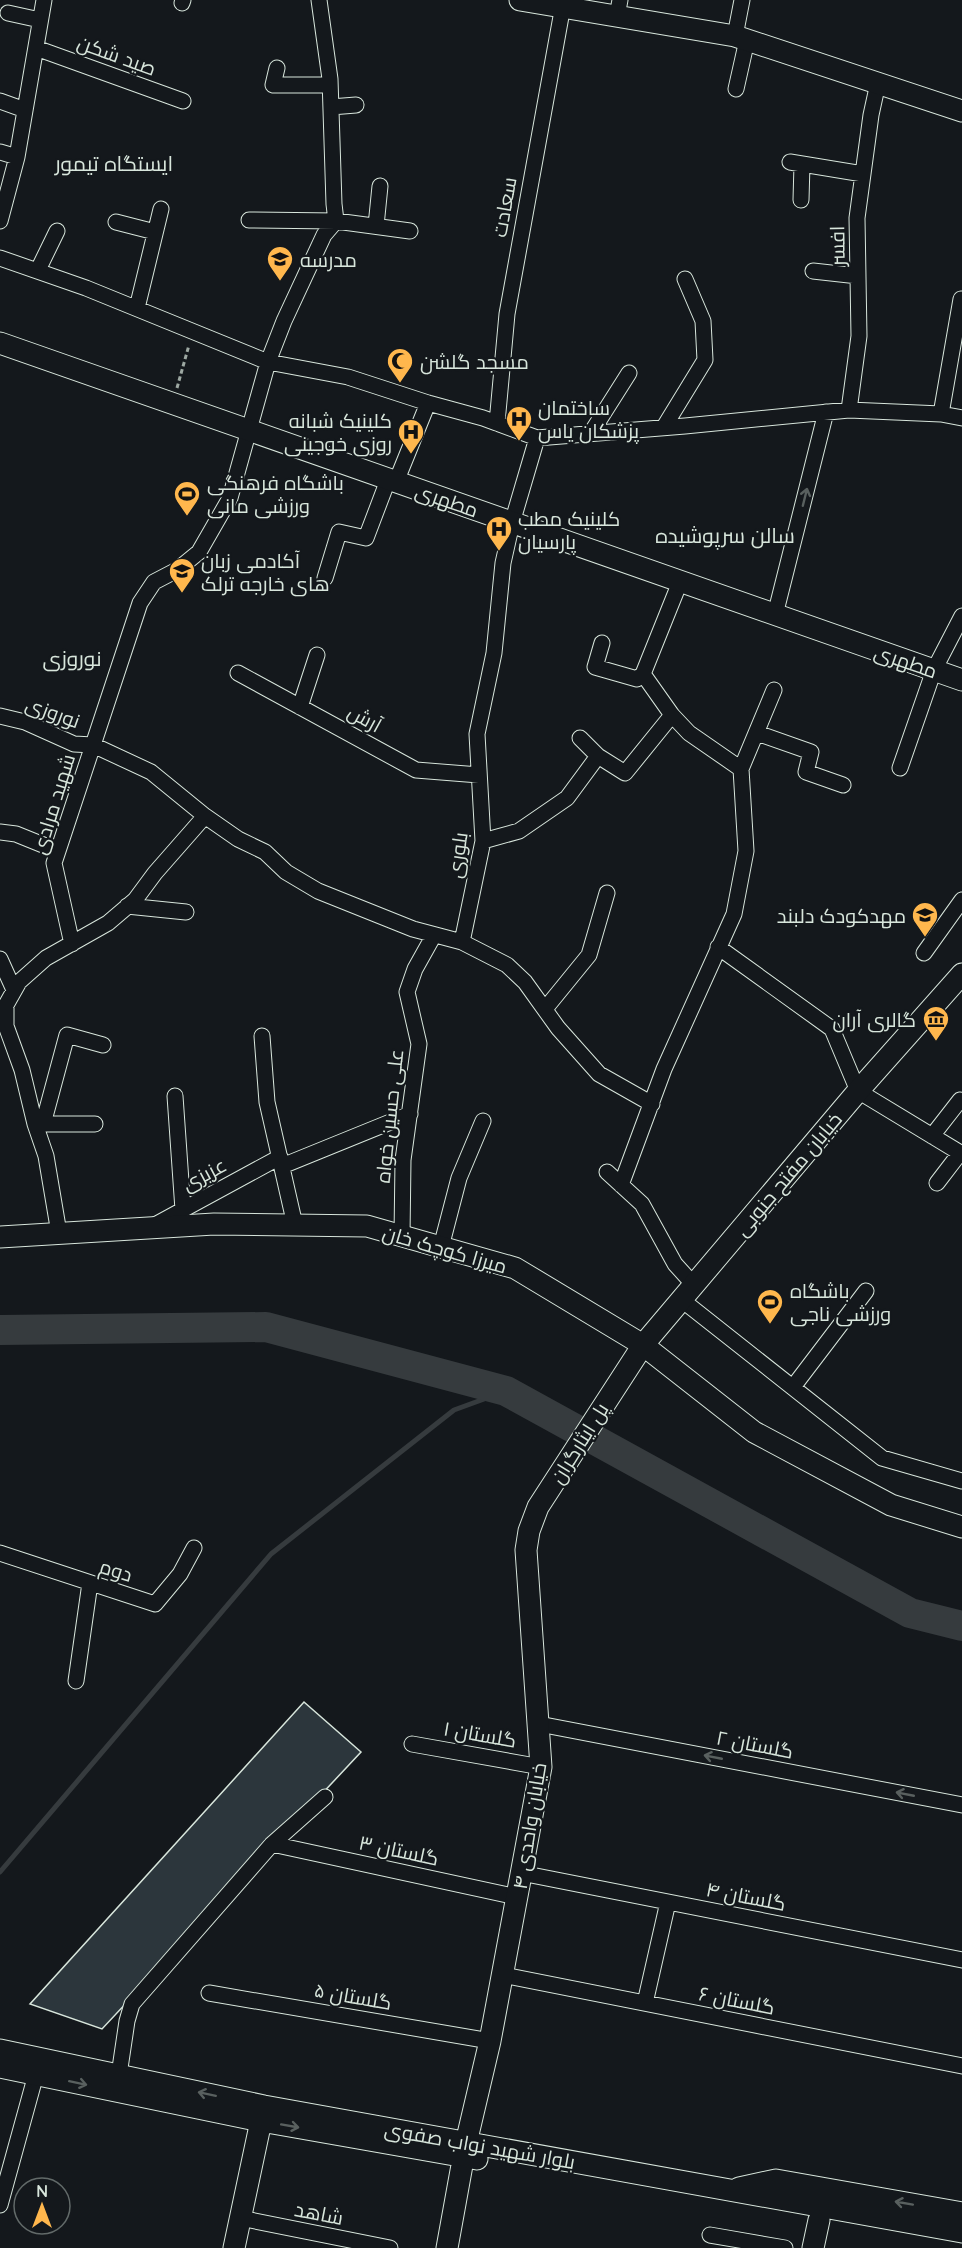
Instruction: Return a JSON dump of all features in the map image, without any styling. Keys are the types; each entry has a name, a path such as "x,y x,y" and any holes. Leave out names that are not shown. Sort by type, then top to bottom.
{"main road":[{"path":"520,0 619,8 741,38 962,111"},
{"name":"مطهری","path":"0,343 962,680"},
{"name":"خیابان مفتح جنوبی","path":"619,1380 643,1345 858,1091 962,974"},
{"name":"میرزا کوچک خان","path":"0,1237 214,1224 367,1226 515,1268 643,1345 754,1432 891,1505 962,1527"},
{"name":"پل ایثارگران","path":"538,1507 619,1380"},
{"name":"خیابان واحدی ۴","path":"447,2248 465,2150 503,1975 541,1767 526,1550 531,1524 538,1507"},
{"name":"بلوار شهید نواب صفوی","path":"0,2050 38,2066 261,2121 729,2190 962,2232"},
{"name":"بلوار شهید نواب صفوی","path":"0,2067 38,2066 118,2075 264,2106 432,2136 465,2150 962,2246"},
{"path":"432,2136 448,2129 460,2120 477,2094"},
{"path":"234,2248 261,2121"},
{"path":"729,2190 776,2180 962,2213"},
{"path":"813,2248 819,2220"}],"street":[{"path":"0,220 17,157 44,0"},
{"path":"319,0 330,85 336,221"},
{"path":"736,89 742,0"},
{"name":"سعادت","path":"496,423 509,302 563,4"},
{"path":"8,13 40,20"},
{"name":"صید شکن","path":"36,48 183,101"},
{"path":"277,68 273,85 330,85"},
{"name":"افسر","path":"849,410 859,336 857,218 871,115 878,83"},
{"path":"0,101 25,110"},
{"path":"331,107 356,105"},
{"path":"0,152 17,157"},
{"path":"801,200 796,163 863,174"},
{"path":"376,226 380,186"},
{"path":"137,308 160,209"},
{"path":"249,220 336,221 410,231"},
{"name":"شهید مرادی","path":"72,944 54,863 140,603 154,582 177,570 199,552 230,498 268,362 284,321 324,236 336,221"},
{"path":"116,222 155,232"},
{"path":"38,270 57,231"},
{"path":"0,258 137,308 268,362 348,377 537,438 849,410 941,414 962,418"},
{"path":"813,271 858,276"},
{"path":"664,427 705,360 703,321 684,279"},
{"path":"941,414 961,299"},
{"path":"591,433 629,373"},
{"path":"325,578 339,532 366,538 428,403"},
{"path":"775,615 826,412"},
{"name":"بلوری","path":"462,942 483,841 477,734 494,653 503,563 512,523 537,438"},
{"path":"602,643 595,667 637,679 643,674 680,582"},
{"path":"900,768 934,670 962,616"},
{"path":"300,707 317,655"},
{"name":"آرش","path":"238,673 416,770 479,776"},
{"path":"643,674 672,715 690,733 741,769"},
{"path":"621,1185 664,1069 734,914 746,851 741,769 774,690"},
{"path":"580,738 598,756 625,773 672,715"},
{"name":"نوروزی","path":"0,716 25,723 74,744 93,745 151,772 205,816 238,839 265,852 286,872 318,891 413,929 462,942"},
{"path":"757,733 811,752 806,772 843,785"},
{"path":"483,841 519,831 567,798 598,756"},
{"path":"59,1233 39,1124 3,1017 6,1005 19,982 46,958 108,923 135,900 175,849 205,816"},
{"path":"0,832 16,834 58,851"},
{"path":"545,1009 589,955 607,893"},
{"path":"924,953 962,900"},
{"path":"127,906 186,912"},
{"name":"علی حسین خواه","path":"402,1236 403,1161 419,1044 407,992 415,969 434,934"},
{"path":"462,942 507,965 525,982 558,1028 599,1074 652,1104"},
{"path":"718,947 832,1029 858,1091 961,1154 937,1183"},
{"path":"0,959 14,990"},
{"path":"39,1124 67,1035 103,1045"},
{"path":"262,1036 267,1101 295,1225"},
{"path":"175,1096 183,1210"},
{"path":"932,1136 960,1100"},
{"name":"عزیزی","path":"149,1228 281,1161 410,1114"},
{"path":"441,1247 459,1178 483,1121"},
{"path":"39,1124 95,1124"},
{"path":"607,1172 642,1204 688,1293 793,1387 882,1458 962,1481"},
{"path":"793,1387 866,1291"},
{"name":"دوم","path":"0,1553 155,1604 180,1574 194,1548"},
{"path":"76,1681 90,1583"},
{"name":"گلستان ۲","path":"539,1724 962,1805"},
{"name":"گلستان ۱","path":"412,1744 541,1767"},
{"path":"118,2075 132,2004 272,1844 325,1797"},
{"name":"گلستان ۳","path":"272,1844 517,1897"},
{"name":"گلستان ۴","path":"521,1873 962,1960"},
{"path":"645,2003 668,1902"},
{"name":"گلستان ۶","path":"503,1975 962,2066"},
{"name":"گلستان ۵","path":"209,1993 490,2041"},
{"path":"0,2205 38,2066"},
{"name":"شاهد","path":"240,2218 390,2248"},
{"path":"710,2235 785,2248"}],"path":[{"path":"173,404 193,331"}],"shaded area":[{"path":"910,1613 962,1620 962,1636"}],"building":[{"path":"304,1702 361,1752 102,2029 30,2004"}],"waterway":[{"path":"0,1330 266,1327 506,1391 910,1613 962,1626"},
{"path":"0,1872 271,1554 454,1410 506,1391"}],"place":[{"name":"مدرسه","path":"280,282"},
{"name":"مسجد گلشن","path":"400,384"},
{"name":"ساختمان پزشکان یاس","path":"519,442"},
{"name":"کلینیک شبانه روزی خوجینی","path":"411,455"},
{"name":"باشگاه فرهنگی ورزشی مانی","path":"187,517"},
{"name":"کلینیک مطب پارسیان","path":"499,552"},
{"name":"آکادمی زبان های خارجه ترلک","path":"182,594"},
{"name":"مهدکودک دلبند","path":"925,938"},
{"name":"گالری آران","path":"936,1042"},
{"name":"باشگاه ورزشی ناجی","path":"770,1325"}],"district":[{"name":"ایستگاه تیمور","path":"114,163"},
{"name":"سالن سرپوشیده","path":"725,535"},
{"name":"نوروزی","path":"72,658"}]}
